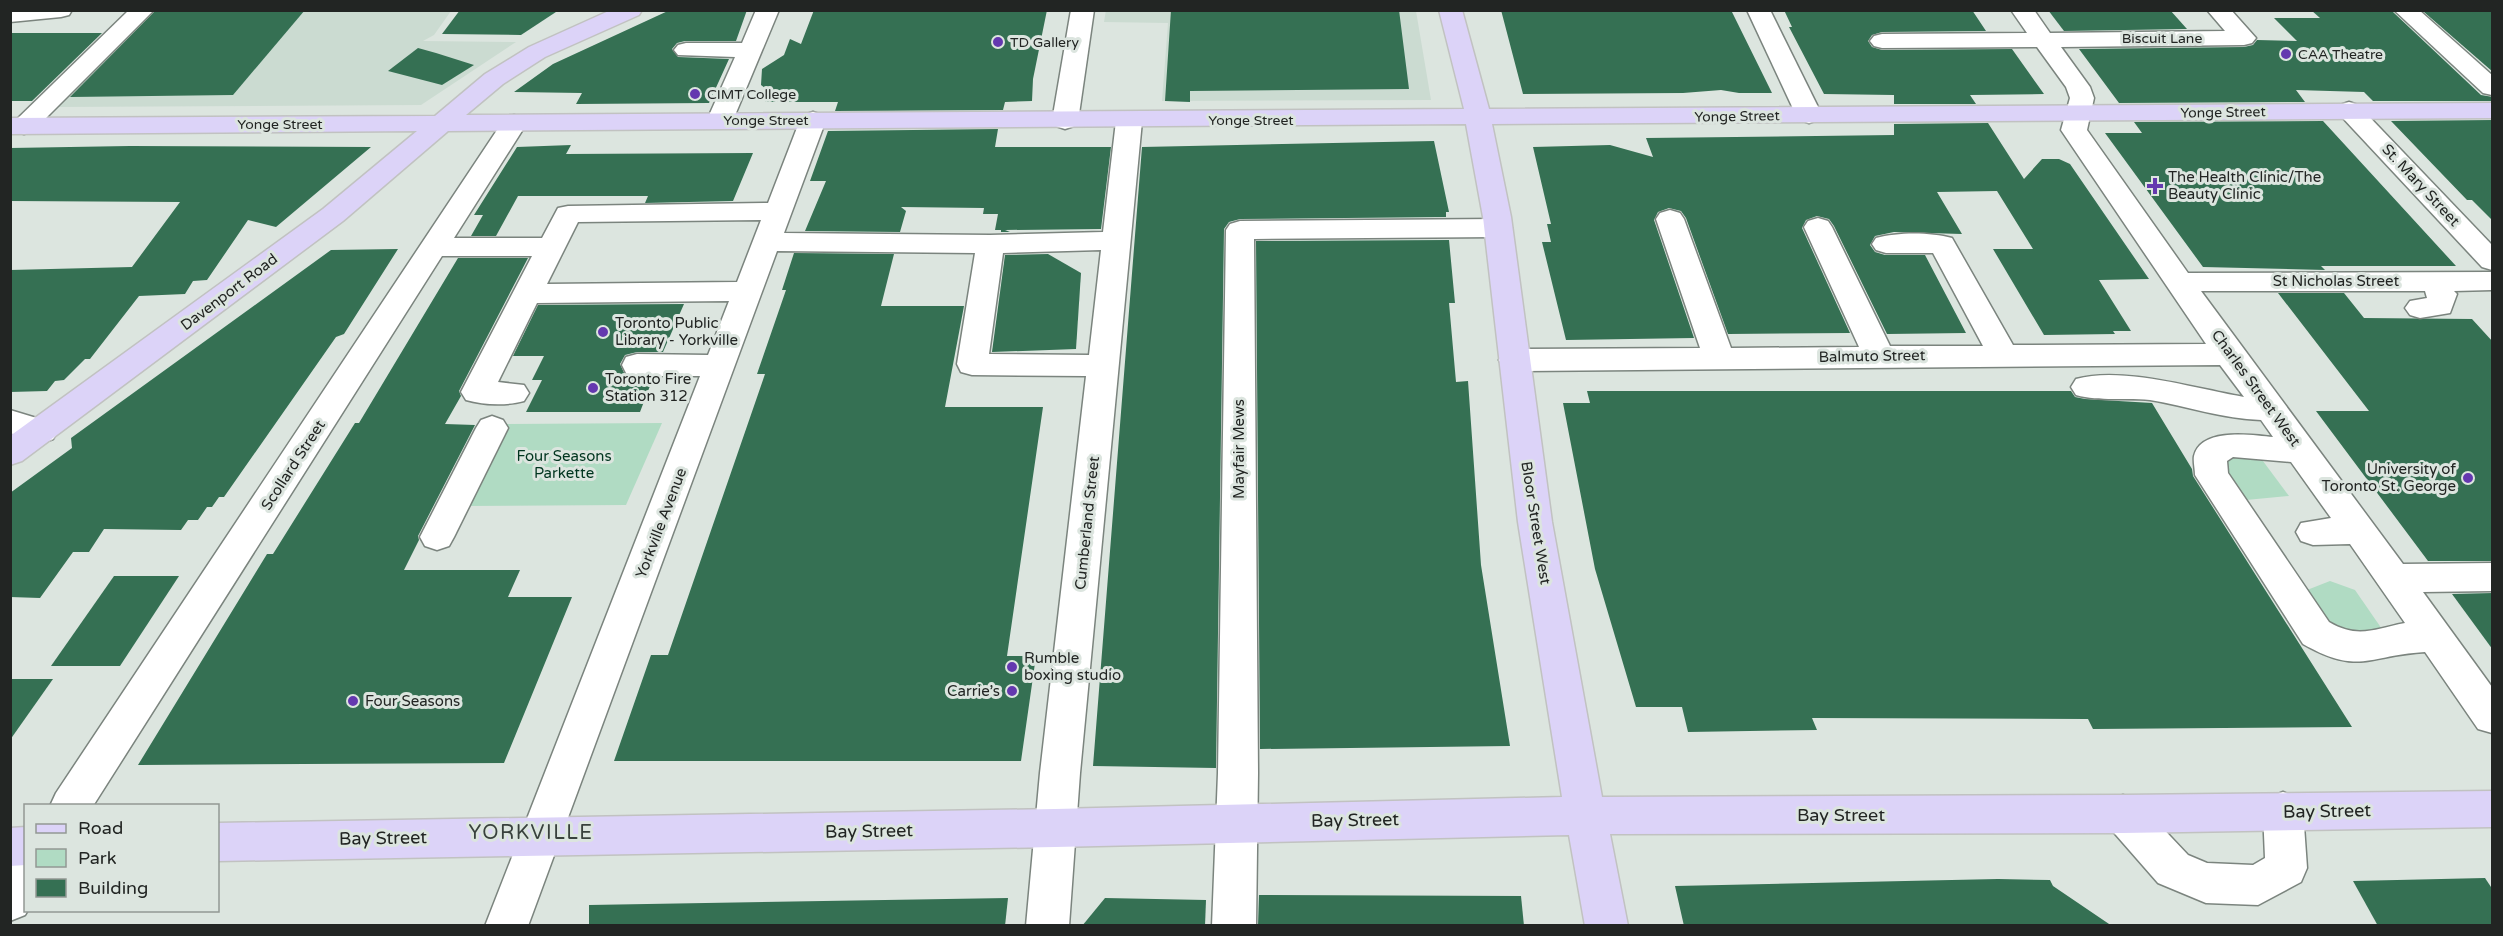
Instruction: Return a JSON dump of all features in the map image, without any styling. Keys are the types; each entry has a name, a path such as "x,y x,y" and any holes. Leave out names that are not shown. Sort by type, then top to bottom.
{"main road":[{"name":"Davenport Road","path":"10,453 333,215 514,65 537,52 631,10"},
{"name":"Bloor Street West","path":"1450,10 1478,118 1498,228 1535,522 1585,815 1607,926"},
{"name":"Yonge Street","path":"17,126 720,120 1129,121 2493,110"},
{"name":"Bay Street","path":"219,842 1056,828 1585,815 2123,814 2493,810"}],"street":[{"path":"10,15 61,10"},
{"path":"17,126 143,10"},
{"path":"720,120 768,10"},
{"path":"1065,121 1083,10"},
{"path":"1758,10 1809,115"},
{"name":"Charles Street West","path":"2022,10 2078,87 2082,98 2074,130 2229,354 2303,451 2493,717"},
{"name":"Biscuit Lane","path":"2042,39 2244,38 2218,10"},
{"path":"2405,10 2493,88"},
{"path":"1882,41 2042,39"},
{"path":"686,50 751,50"},
{"name":"St. Mary Street","path":"2349,110 2493,261"},
{"name":"Yorkville Avenue","path":"506,926 813,120"},
{"name":"Cumberland Street","path":"1047,926 1129,121"},
{"name":"Scollard Street","path":"71,804 514,123"},
{"path":"513,393 477,392 568,214 777,211"},
{"path":"1670,219 1719,358"},
{"path":"1818,227 1879,356"},
{"name":"Mayfair Mews","path":"1234,926 1240,230 1498,228"},
{"path":"766,242 990,244 1116,241"},
{"path":"1886,244 1942,243 2003,355"},
{"path":"990,244 972,364 1103,366"},
{"path":"435,247 551,247"},
{"path":"2420,308 2440,306 2442,294 2434,280"},
{"name":"St Nicholas Street","path":"2179,282 2493,280"},
{"path":"527,294 748,291"},
{"name":"Balmuto Street","path":"1514,360 2229,354"},
{"path":"637,365 720,366"},
{"path":"2087,387 2148,389 2243,408 2272,409"},
{"path":"10,421 42,431"},
{"path":"436,537 492,428"},
{"path":"2303,451 2227,445 2210,456 2211,475 2316,633 2335,645 2363,650 2402,639 2436,636"},
{"path":"2313,531 2360,530"},
{"path":"2394,578 2493,577"},
{"path":"2123,814 2173,869 2206,883 2258,885 2286,868 2283,811"},
{"path":"10,901 24,879"}],"shaded area":[{"path":"1106,10 1416,11 1431,100 1162,101 1168,23 1104,22"},
{"path":"151,11 451,11 434,35 423,41 516,42 421,105 53,107"}],"green space":[{"name":"Four Seasons Parkette","path":"662,423 626,505 463,506 504,424"},
{"path":"2230,453 2257,453 2289,496 2246,500 2220,464"},
{"path":"2330,581 2355,590 2384,632 2370,642 2329,625 2307,590"}],"building":[{"path":"156,10 305,10 233,95 70,97"},
{"path":"460,10 559,10 521,35 442,34"},
{"path":"670,10 747,10 736,41 685,41 677,43 672,49 678,57 729,59 709,103 576,104 582,93 514,92 553,64"},
{"path":"814,10 1047,10 1033,79 1032,101 1005,102 1003,110 835,111 838,102 765,102 770,92 761,85 762,69 784,55 790,39 801,44"},
{"path":"1171,10 1399,10 1409,89 1190,91 1190,102 1165,101"},
{"path":"1501,10 1731,10 1772,93 1739,93 1721,90 1683,93 1523,94"},
{"path":"1784,10 1972,10 1986,31 1882,32 1872,35 1868,41 1872,47 1882,50 2012,49 2044,94 1970,95 1976,104 1894,104 1894,95 1824,94 1789,27 1792,27"},
{"path":"2048,10 2170,10 2187,29 2064,31"},
{"path":"2311,10 2393,12 2481,95 2493,97 2493,101 2373,101 2364,92 2296,90 2305,102 2119,103 2079,49 2244,47 2253,45 2257,40 2297,41 2274,18 2320,18"},
{"path":"2424,12 2493,12 2493,72"},
{"path":"10,33 102,33 32,101 10,101"},
{"path":"418,48 474,65 442,85 388,71"},
{"path":"2493,120 2493,221 2472,200 2467,200 2391,121"},
{"path":"2323,121 2456,266 2321,266 2325,270 2203,267 2105,133 2142,133 2134,122"},
{"path":"1988,123 2024,179 2042,159 2059,159 2070,164 2149,279 2099,280 2131,331 2113,331 2115,334 2044,335 1993,249 2033,249 1997,191 1937,192 1962,234 1894,232 1875,236 1870,245 1875,252 1885,255 1925,255 1966,333 1887,334 1834,226 1829,219 1817,216 1806,220 1802,228 1850,333 1728,334 1686,218 1681,211 1669,208 1658,212 1654,220 1694,338 1566,340 1542,242 1551,242 1547,224 1551,224 1533,147 1610,145 1653,157 1646,138 1894,135 1894,124"},
{"path":"998,129 995,147 1111,147 1101,229 1005,230 1010,232 1001,232 1001,230 995,230 998,214 983,214 984,208 901,207 906,211 900,232 805,231 826,181 810,181 828,131"},
{"path":"1434,141 1449,212 1446,212 1446,217 1240,219 1229,222 1224,229 1216,768 1093,766 1142,147"},
{"path":"571,145 566,154 753,153 733,201 645,203 648,196 518,196 496,236 471,236 483,215 474,215 517,147"},
{"path":"371,147 276,227 248,220 207,280 193,281 185,294 139,296 90,359 85,359 64,380 55,381 47,391 10,392 10,270 132,267 180,202 10,201 10,148"},
{"path":"1449,240 1455,303 1449,303 1456,382 1468,381 1481,565 1510,746 1260,749 1256,241"},
{"path":"398,249 344,334 336,337 224,497 219,497 212,507 207,507 198,520 188,520 181,530 104,529 89,552 73,552 40,598 10,597 10,493 72,448 71,438 331,250"},
{"path":"794,253 894,254 881,306 964,306 945,407 1043,407 1007,656 1036,656 1021,761 614,761 651,655 668,655 765,374 757,374 786,290 782,290"},
{"path":"1048,254 1081,273 1076,349 992,352 1005,255"},
{"name":"Four Seasons","path":"458,258 528,258 459,391 461,396 445,424 475,425 418,536 419,540 404,570 520,570 508,597 572,597 504,763 138,765 267,554 273,554 355,423 359,423"},
{"path":"2278,293 2344,293 2364,318 2472,319 2493,342 2493,561 2428,561 2316,411 2369,411"},
{"path":"684,304 663,352 637,352 625,355 620,364 625,375 653,378 640,412 526,412 542,380 532,380 544,356 513,356 538,305"},
{"path":"1587,391 2071,391 2075,397 2085,399 2152,403 2192,469 2193,476 2352,727 2093,729 2088,719 1812,718 1817,730 1688,732 1682,707 1636,707 1595,569 1563,403 1590,403"},
{"path":"114,576 179,576 120,666 51,666"},
{"path":"2493,593 2493,650 2452,594"},
{"path":"10,679 53,679 10,740"},
{"path":"2485,878 2493,890 2493,926 2378,926 2353,881"},
{"path":"1998,879 2050,880 2053,886 2112,926 1684,926 1675,886"},
{"path":"1259,895 1521,896 1524,926 1258,926"},
{"path":"1008,898 1005,926 589,926 589,905"},
{"path":"1105,898 1206,900 1205,926 1082,926"}],"place":[{"name":"TD Gallery","path":"998,42"},
{"name":"CAA Theatre","path":"2286,54"},
{"name":"CIMT College","path":"695,94"},
{"name":"The Health Clinic/The Beauty Clinic","path":"2155,186"},
{"name":"Toronto Public Library - Yorkville","path":"603,332"},
{"name":"Toronto Fire Station 312","path":"593,388"},
{"name":"University of Toronto St. George","path":"2468,478"},
{"name":"Rumble boxing studio","path":"1012,667"},
{"name":"Carrie’s","path":"1012,691"},
{"name":"Four Seasons","path":"353,701"}],"district":[{"name":"YORKVILLE","path":"531,832"}]}
